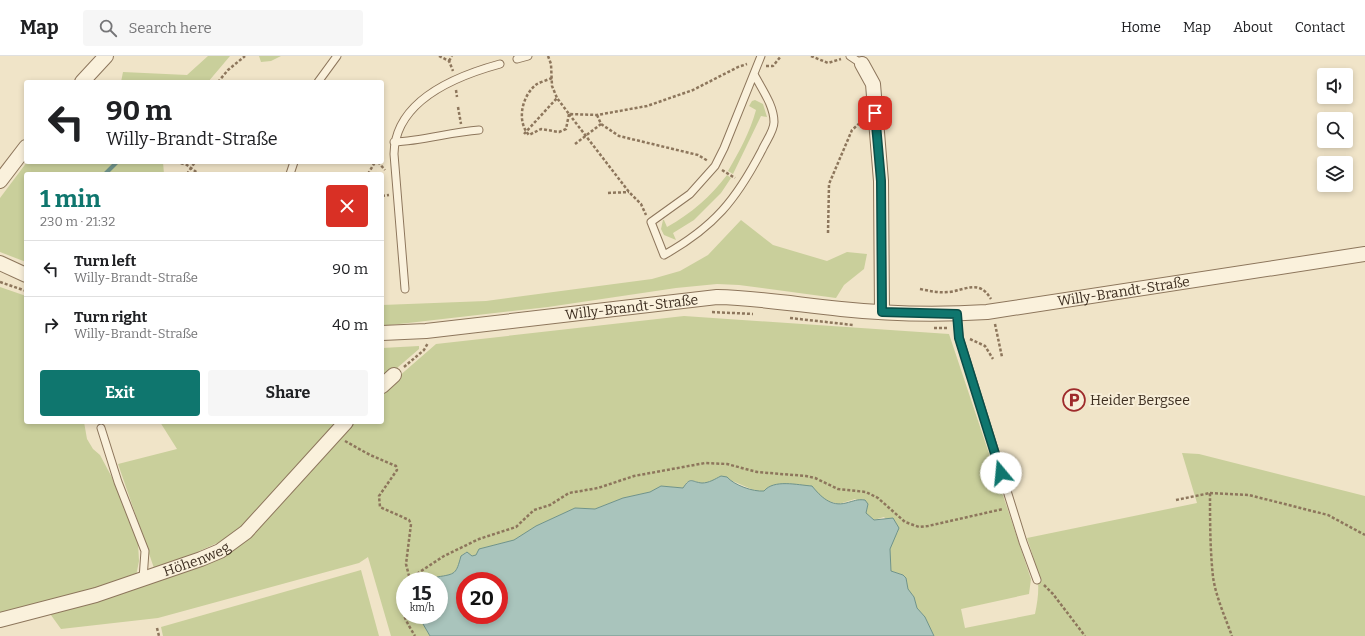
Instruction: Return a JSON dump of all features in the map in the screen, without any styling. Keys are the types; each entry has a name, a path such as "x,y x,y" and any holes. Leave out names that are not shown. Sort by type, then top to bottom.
{"street":[{"path":"84,80 106,56"},
{"path":"856,60 873,84 881,181 882,312"},
{"path":"0,181 24,150"},
{"name":"Willy-Brandt-Straße","path":"384,333 426,331 717,297 745,298 843,310 957,314 993,311 1365,254"},
{"path":"0,263 24,274"},
{"path":"384,384 394,375"},
{"name":"Höhenweg","path":"0,620 96,595 143,580 220,551 246,532 344,424"}],"lane":[{"path":"319,80 337,56"},
{"path":"517,59 528,56"},
{"path":"754,74 770,106 774,123 772,129 736,195 713,222 683,245 664,255 651,222 690,194 715,166 724,148 761,56"},
{"path":"405,289 394,142 397,132 403,119 421,101 467,73 500,64"},
{"path":"394,142 416,142 462,131 479,130"},
{"path":"957,314 959,338 1011,506 1036,580"},
{"path":"101,428 118,482 145,551 143,580"}],"path":[{"path":"220,80 228,70 246,56"},
{"path":"439,56 449,61 454,80"},
{"path":"449,61 452,56"},
{"path":"548,56 551,64 552,86 556,98 628,192 641,204 645,215 651,222"},
{"path":"569,114 597,115 647,106 693,90 738,67 750,64 770,67 781,56"},
{"path":"811,56 828,63 841,59"},
{"path":"525,133 522,116 523,104 536,85 552,78"},
{"path":"525,133 556,98"},
{"path":"458,107 460,124"},
{"path":"828,233 829,184 852,130 862,120 875,113"},
{"path":"525,133 529,135 541,129 559,132 566,129 569,114"},
{"path":"597,115 601,124 619,136 698,155 743,183"},
{"path":"575,144 601,124"},
{"path":"181,164 196,172"},
{"path":"188,172 193,164"},
{"path":"608,193 628,192"},
{"path":"0,282 24,290"},
{"path":"920,289 937,292 950,292 970,286 983,289 991,298 995,330 1002,357"},
{"path":"708,312 760,314"},
{"path":"789,318 855,325"},
{"path":"930,328 958,328"},
{"path":"959,338 973,340 985,346 993,359"},
{"path":"394,375 424,350 428,342 421,342"},
{"path":"335,433 350,445 396,466 397,470 379,496 378,501 380,507 409,520 411,524 406,564 408,572"},
{"path":"420,572 444,556 479,539 516,527 534,510 550,505 569,493 598,488 634,476 695,464 727,464 756,472 806,476 815,478 838,489 866,492 878,498 905,522 919,527 1011,506"},
{"path":"1210,493 1213,578 1232,636"},
{"path":"1176,500 1210,493 1249,495 1328,515 1365,536"},
{"path":"1036,580 1041,582 1053,594 1085,636"},
{"path":"407,624 415,636"},
{"path":"157,628 159,636"}],"green space":[{"path":"208,56 230,56 210,80 121,80 123,72 187,75"},
{"path":"259,56 281,56 271,61 261,62"},
{"path":"755,100 763,104 767,117 761,116 733,174 728,171 751,126 756,110 749,106 752,101"},
{"path":"26,164 163,164 164,172 24,172 24,261 0,252 0,198"},
{"path":"727,175 731,178 721,193 694,220 673,233 676,240 664,235 661,229 663,220 667,227 685,216 707,197"},
{"path":"741,220 773,245 827,261 847,252 867,254 864,269 844,285 836,298 739,285 717,284 676,288 548,307 384,326 384,305 486,301 652,279 680,271 708,255"},
{"path":"0,287 24,295 24,424 84,424 87,439 93,449 100,455 116,485 138,543 139,561 136,576 65,600 0,613"},
{"path":"684,316 949,334 1031,579 1029,594 961,609 965,628 1035,614 1038,584 1036,567 1027,538 1197,503 1182,453 1199,454 1365,496 1365,636 934,636 925,617 917,608 914,597 908,589 906,578 903,575 891,571 891,545 894,536 898,532 884,517 874,520 866,513 868,504 855,499 839,504 824,500 811,486 758,492 721,476 705,483 689,481 683,488 661,486 650,492 623,498 595,509 575,508 536,526 514,540 480,549 476,555 471,556 466,552 461,556 456,570 452,574 448,575 448,572 396,572 396,624 423,624 430,636 391,636 368,557 359,563 158,618 61,629 48,611 247,538 351,424 384,424 384,389 436,344"},
{"path":"419,346 419,349 384,379 384,348"},
{"path":"161,424 335,424 248,521 226,539 155,571 118,464 177,449"},
{"path":"361,570 379,636 163,636 161,627"}],"water":[{"path":"721,476 727,477 739,485 760,491 764,491 768,487 780,484 812,486 827,500 836,504 865,500 868,504 866,513 874,520 893,518 899,528 890,549 891,571 903,575 906,578 908,589 914,597 917,608 925,617 934,636 430,636 423,624 448,624 448,575 452,574 456,570 461,556 467,552 472,556 476,555 479,549 514,540 536,526 575,508 595,509 623,498 650,492 661,486 683,488 690,481 702,483 710,482"}],"waterway":[{"path":"107,172 115,164"}],"place":[{"name":"Heider Bergsee","path":"1074,400"}],"route":[{"path":"875,113 881,181 882,312 957,314 959,338 1001,473"}]}
